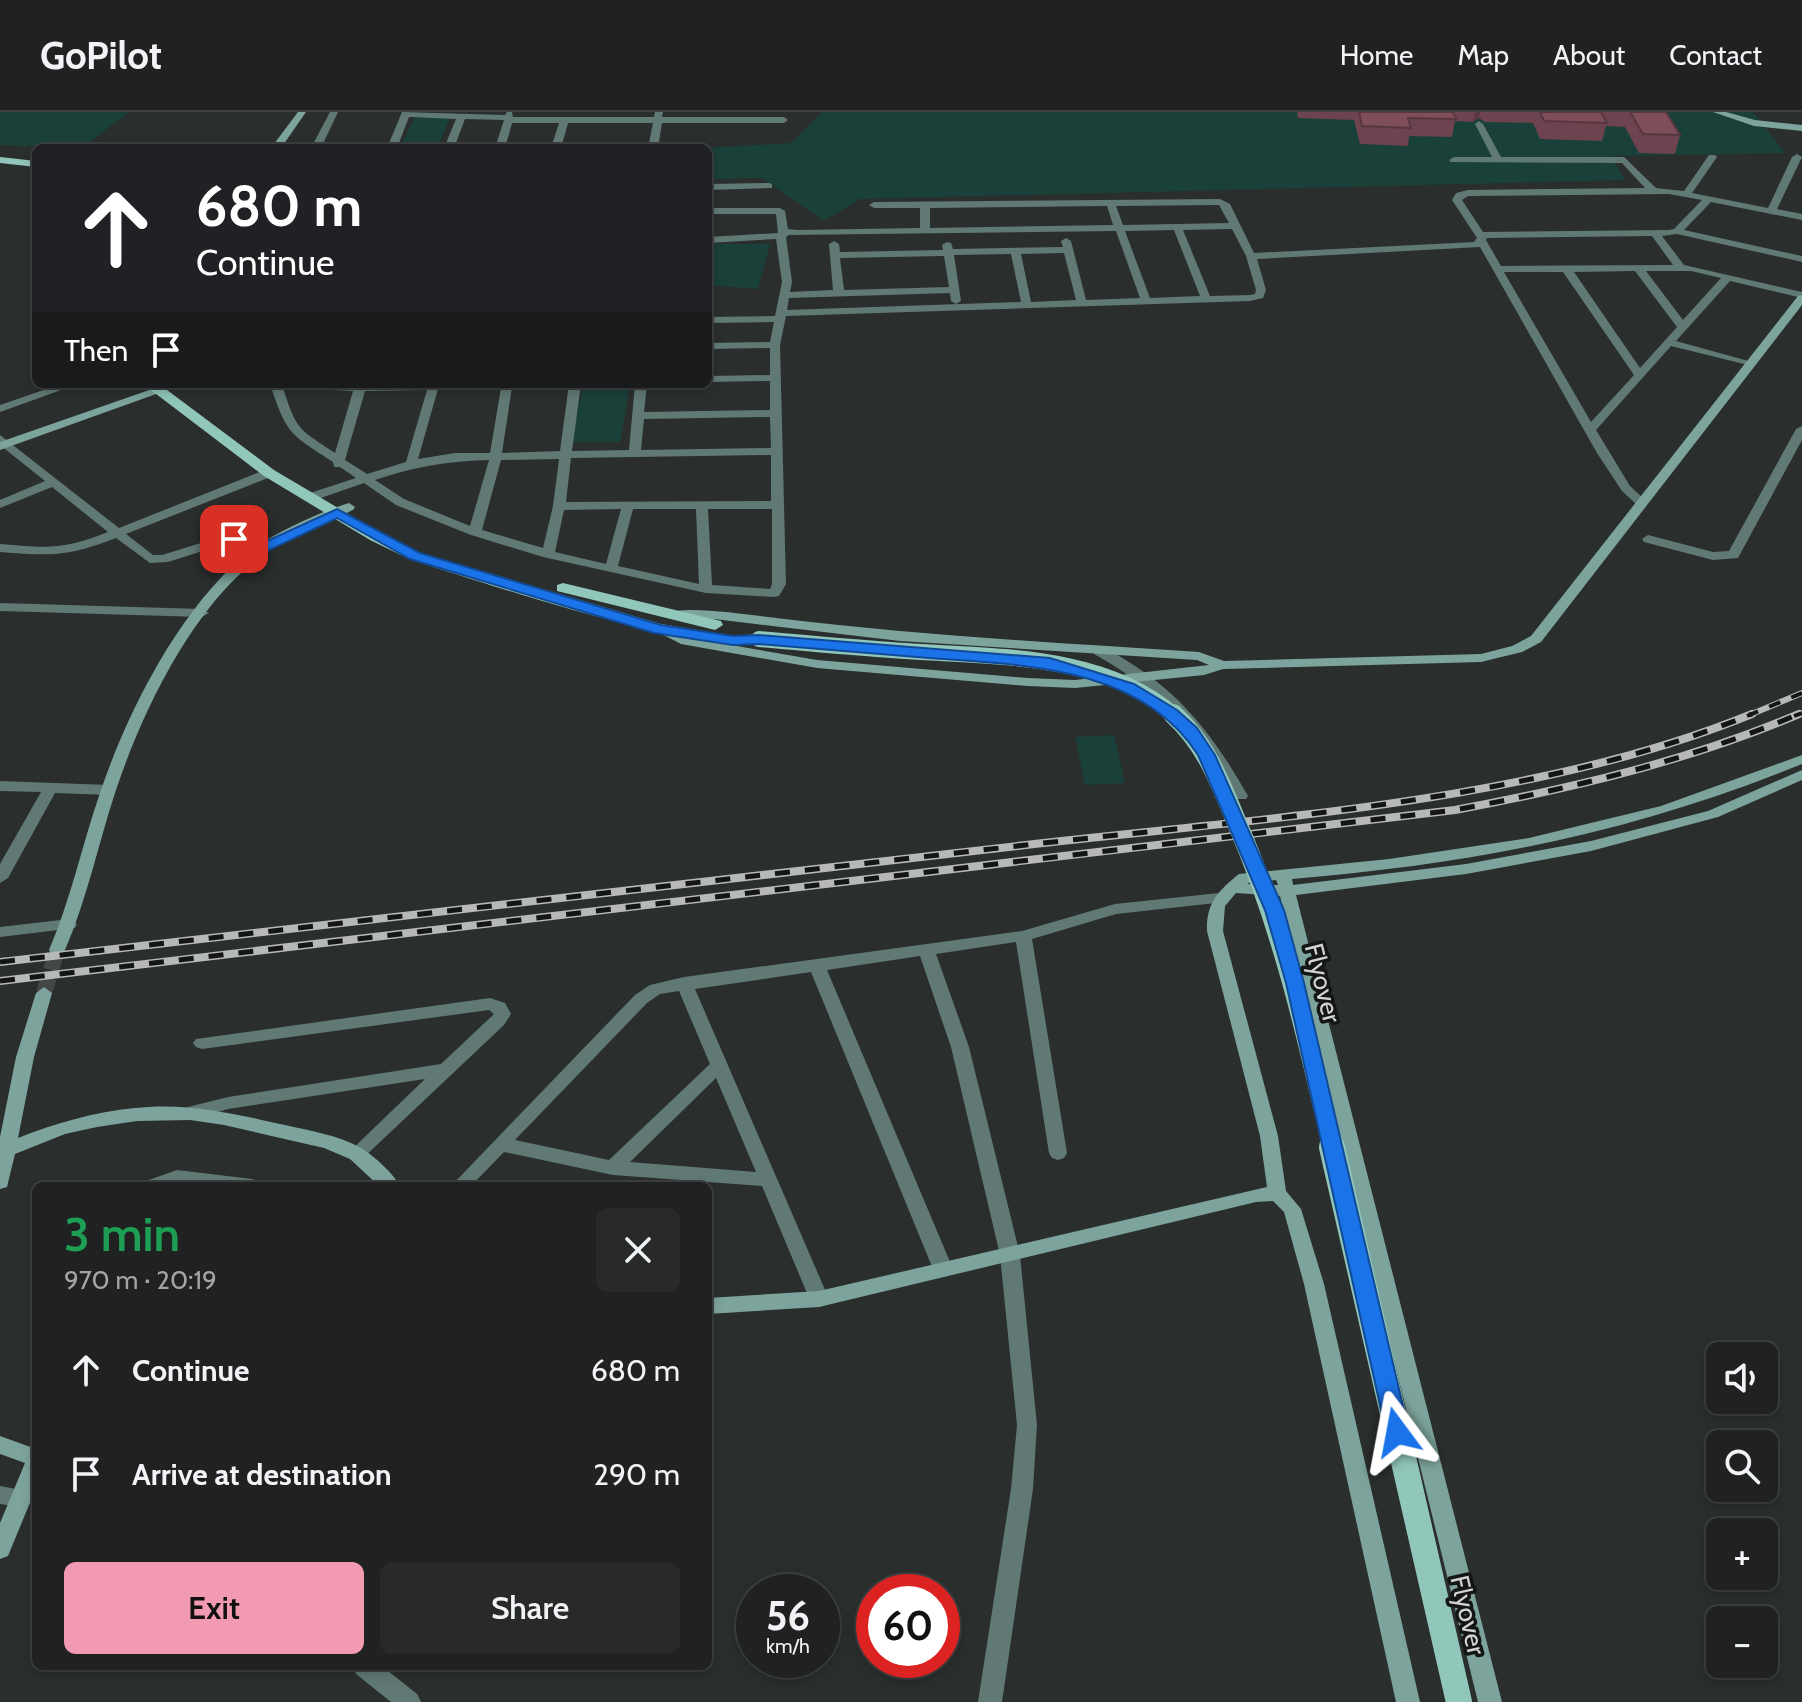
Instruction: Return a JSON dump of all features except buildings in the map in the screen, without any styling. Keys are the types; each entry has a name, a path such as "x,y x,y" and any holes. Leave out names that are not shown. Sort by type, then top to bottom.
{"main road":[{"path":"0,158 32,161"},
{"path":"160,388 269,473 317,494"},
{"path":"160,388 343,510"},
{"name":"Flyover","path":"343,510 398,534 521,578 670,614 692,628 733,641 759,639 1050,663 1129,688 1171,713 1191,731 1207,755 1275,910 1459,1702"},
{"name":"Flyover","path":"343,510 415,556 659,629 692,628"}],"street":[{"path":"279,144 302,112"},
{"path":"290,144 313,112"},
{"path":"318,144 334,112"},
{"path":"1717,112 1754,123 1802,128"},
{"path":"393,144 405,113 461,118 564,120 658,116 784,120"},
{"path":"654,144 658,116"},
{"path":"501,144 509,117"},
{"path":"451,144 461,118"},
{"path":"557,144 564,120"},
{"path":"1479,124 1498,160"},
{"path":"1687,193 1712,157"},
{"path":"1772,210 1797,157"},
{"path":"1454,160 1624,160 1652,190"},
{"path":"712,187 769,186"},
{"path":"1640,501 1626,488 1590,430 1457,200 1459,195 1652,190 1687,193 1802,217"},
{"path":"1677,231 1710,198"},
{"path":"1110,202 1146,301"},
{"path":"712,320 1026,303 1206,299 1259,296 1261,290 1251,256 1225,204 1220,202 874,205"},
{"path":"925,205 925,230"},
{"path":"277,388 292,428 338,464 400,502 475,532 548,554 706,589 764,594 778,590 775,345 786,295 782,212 712,211"},
{"path":"1177,226 1206,299"},
{"path":"712,240 833,232 1235,226"},
{"path":"1063,228 1081,301"},
{"path":"944,230 957,306"},
{"path":"1251,256 1473,246 1481,238 1677,231 1802,259"},
{"path":"833,232 839,294"},
{"path":"1655,234 1680,267"},
{"path":"834,255 1068,250"},
{"path":"1015,251 1026,303"},
{"path":"659,629 681,640 817,664 1054,684 1204,671 1222,665 1481,658 1517,649 1536,639 1573,595 1640,501 1802,296 1680,267 1498,269"},
{"path":"1566,268 1639,374"},
{"path":"1638,268 1682,326"},
{"path":"1590,430 1728,277"},
{"path":"786,295 953,290"},
{"path":"1668,342 1748,364"},
{"path":"712,346 775,345"},
{"path":"712,379 775,378"},
{"path":"0,409 60,388"},
{"path":"3,443 152,388"},
{"path":"338,464 359,388"},
{"path":"411,464 432,388"},
{"path":"475,532 496,455 507,388"},
{"path":"548,554 559,506 574,388"},
{"path":"635,453 641,388"},
{"path":"638,416 775,413"},
{"path":"1648,539 1713,556 1733,555 1802,429"},
{"path":"3,443 116,535 156,560 227,539 265,548"},
{"path":"317,494 411,464 496,455 775,451"},
{"path":"0,548 66,551 116,535 269,473"},
{"path":"0,504 54,482"},
{"path":"611,567 628,505"},
{"path":"559,506 776,505"},
{"path":"702,506 706,589"},
{"path":"57,950 69,924 109,790 140,711 202,613 237,570 265,548 343,510"},
{"path":"0,607 202,613"},
{"path":"670,614 714,615 900,637 1199,656 1222,665"},
{"path":"1099,651 1142,676 1196,722 1241,796"},
{"path":"464,1182 641,999 656,989 1023,936 1115,909 1252,891 1286,881 1485,853 1562,837 1702,799 1802,759"},
{"path":"1286,881 1461,870 1595,845 1715,813 1802,774"},
{"path":"0,786 109,790"},
{"path":"0,878 51,787"},
{"path":"1286,881 1490,1702"},
{"path":"1225,893 1213,913 1215,931 1269,1136 1277,1194 1292,1209 1314,1284 1408,1702"},
{"path":"0,932 69,924"},
{"path":"1023,936 1058,1153"},
{"path":"926,949 960,1047 1010,1255 1027,1425 1022,1489 990,1702"},
{"path":"816,964 943,1269"},
{"path":"684,983 819,1299"},
{"path":"0,1182 25,1057 44,993"},
{"path":"202,1043 490,1004 499,1007 503,1014 498,1021 356,1154"},
{"path":"613,1168 719,1065"},
{"path":"190,1113 228,1103 444,1070"},
{"path":"4,1153 61,1128 97,1120 137,1114 190,1113 328,1142 356,1154 387,1182"},
{"path":"500,1144 613,1168 769,1180"},
{"path":"164,1182 177,1177 219,1182"},
{"path":"712,1306 819,1299 1246,1197 1277,1194"},
{"path":"0,1445 32,1458"},
{"path":"0,1549 9,1497 32,1465"},
{"path":"369,1670 409,1702"}],"green space":[{"path":"0,112 129,112 87,144 0,145"},
{"path":"822,112 1753,112 1785,153 1611,156 1625,180 860,199 824,221 762,178 712,179 712,148 791,143"},
{"path":"414,118 450,118 439,144 402,144"},
{"path":"712,244 770,244 758,289 712,285"},
{"path":"583,388 629,388 620,442 571,442"},
{"path":"1114,735 1125,783 1085,785 1075,737"}],"tunnel":[{"path":"44,993 57,950"}],"railway":[{"path":"1751,715 1802,693"},
{"path":"1795,716 1802,713"},
{"path":"1795,716 1799,714"},
{"path":"0,962 1395,803 1580,768 1668,744 1751,715"},
{"path":"0,981 1455,810 1630,771 1715,746 1795,716"}],"route":[{"path":"234,539 265,548 337,513 415,556 476,577 659,629 733,641 759,639 1050,663 1088,672 1129,688 1171,713 1191,731 1207,755 1275,910 1295,983 1397,1432"}]}
